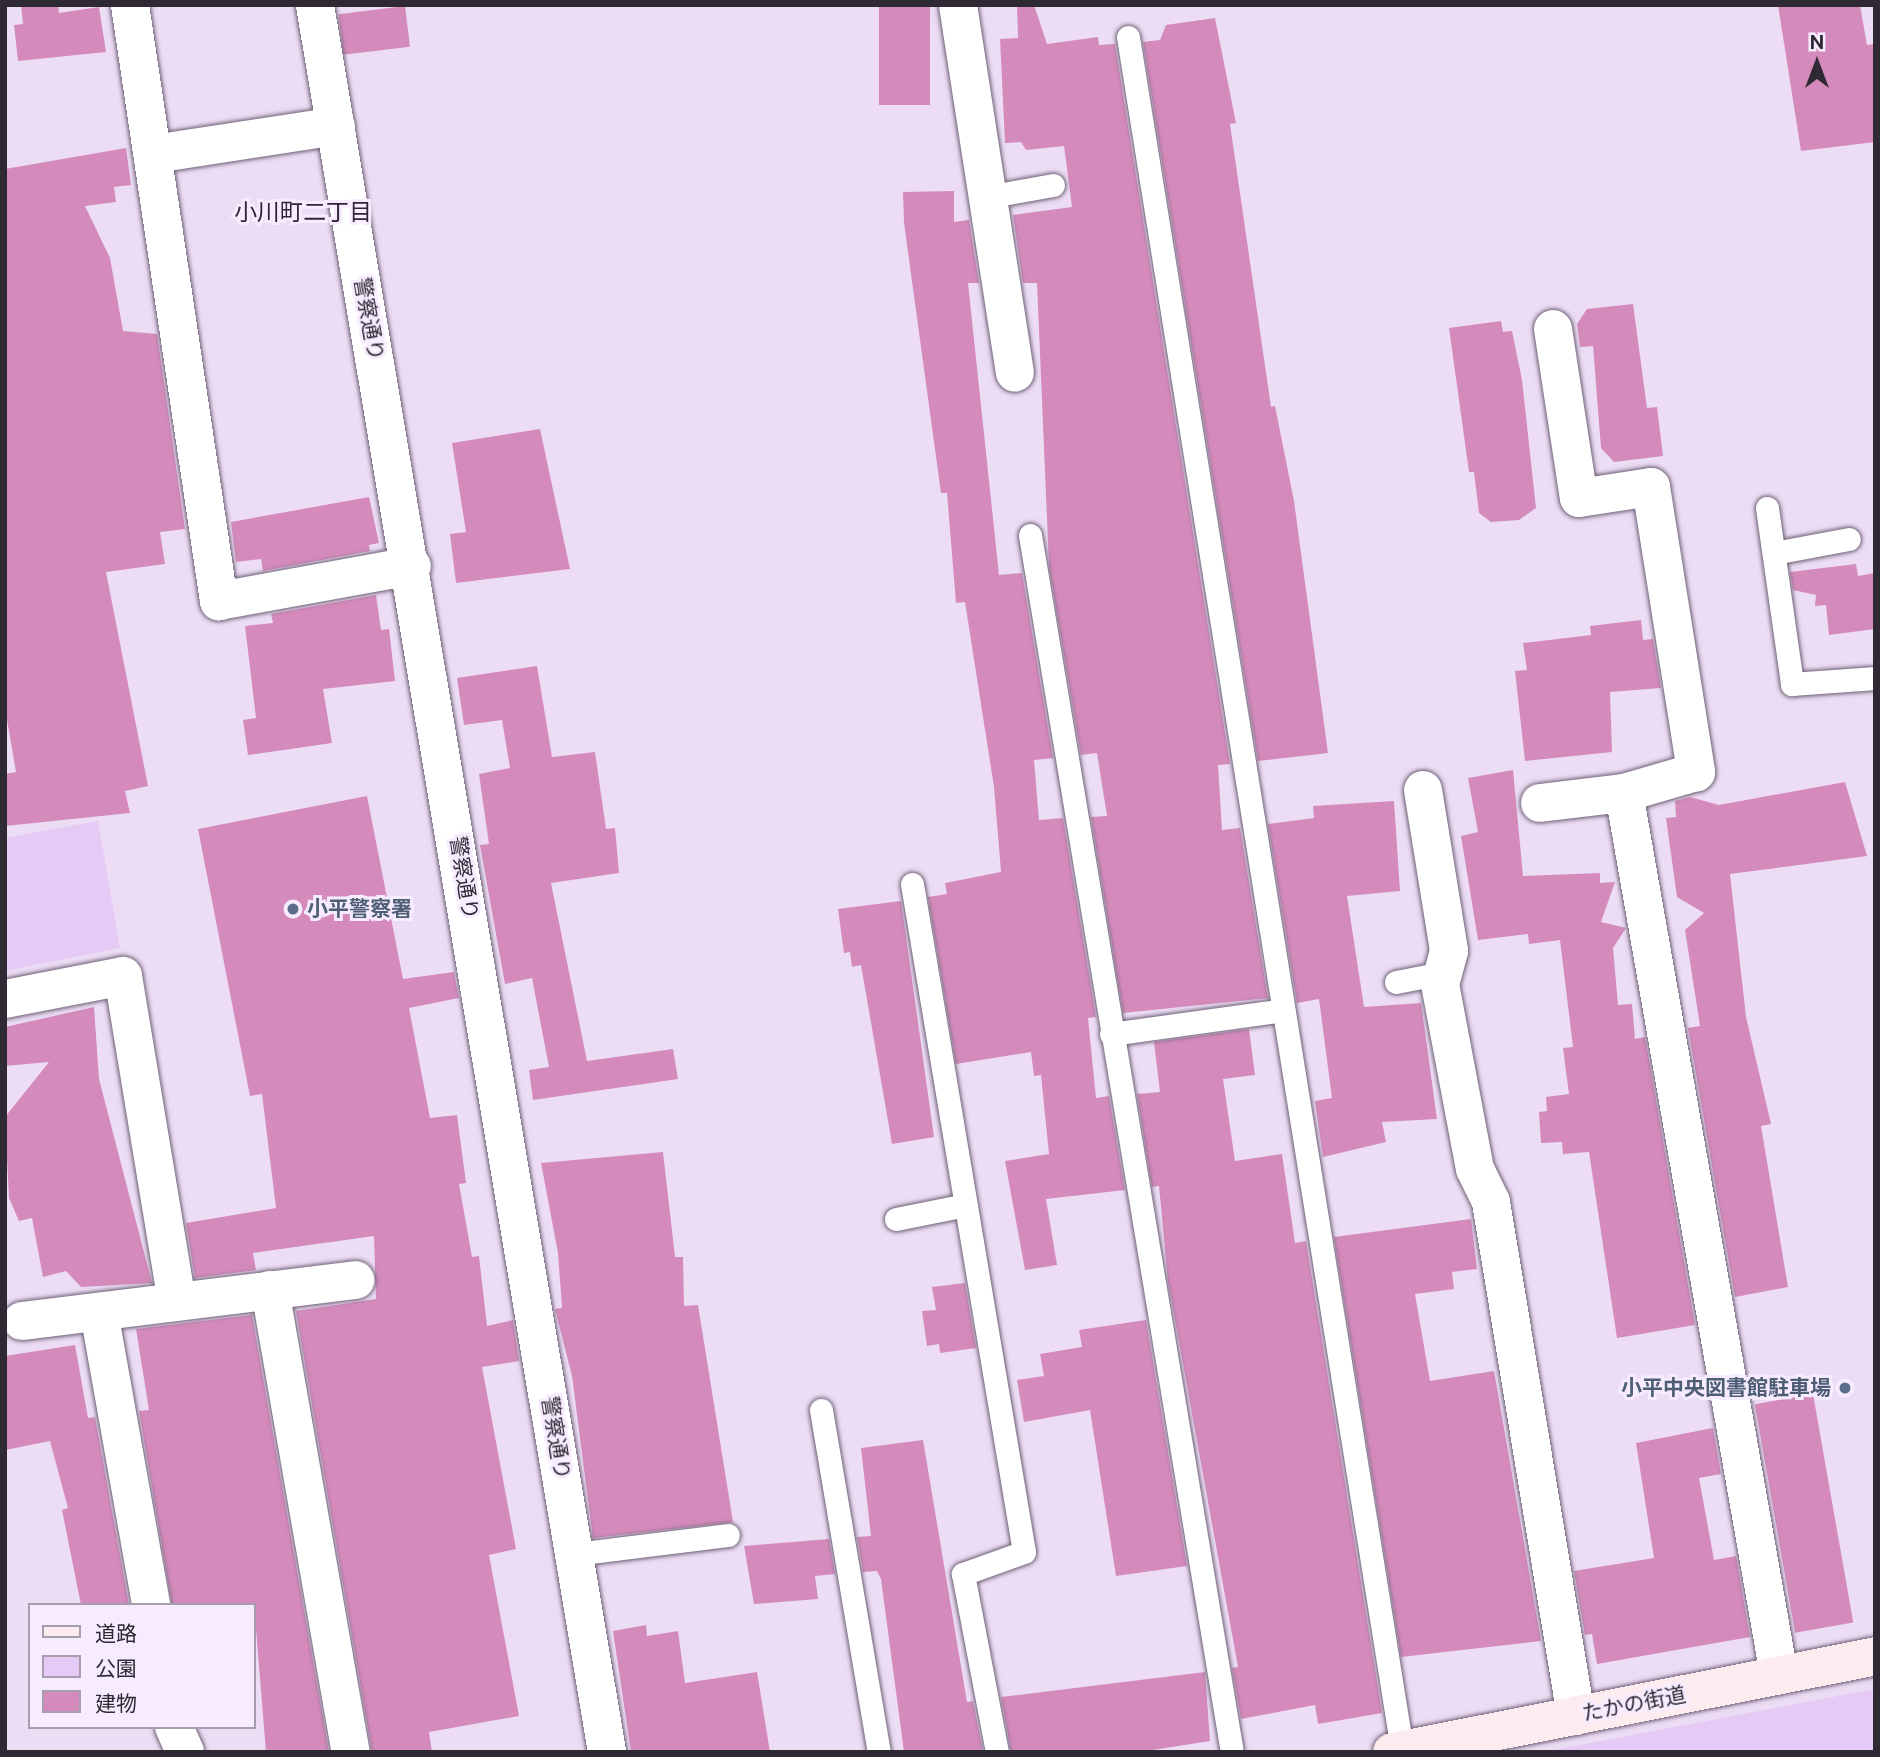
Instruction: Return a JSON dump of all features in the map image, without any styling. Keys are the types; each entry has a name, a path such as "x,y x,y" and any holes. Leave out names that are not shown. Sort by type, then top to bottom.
{"street":[{"path":"130,5 219,601 412,566"},
{"name":"警察通り","path":"315,5 412,566 607,1752"},
{"path":"958,5 1015,373"},
{"path":"154,154 336,126"},
{"path":"1540,803 1624,793 1696,772 1651,487 1579,498 1553,329"},
{"path":"1423,790 1449,951 1442,974 1475,1169 1491,1202 1576,1716"},
{"path":"1624,793 1779,1675"},
{"path":"5,999 122,976 177,1302"},
{"path":"22,1321 355,1280"},
{"path":"270,1290 351,1752"},
{"path":"99,1312 151,1603"},
{"name":"たかの街道","path":"1403,1751 1875,1656"},
{"path":"175,1729 185,1752"}],"lane":[{"path":"1128,37 1403,1751"},
{"path":"986,197 1053,185"},
{"path":"1767,508 1792,684 1875,678"},
{"path":"1030,535 1232,1752"},
{"path":"1774,553 1849,539"},
{"path":"912,884 1024,1552 963,1574 997,1752"},
{"path":"1396,982 1442,974"},
{"path":"1111,1034 1283,1010"},
{"path":"896,1219 966,1205"},
{"path":"821,1410 879,1752"},
{"path":"575,1554 728,1535"}],"green space":[{"path":"98,821 120,948 5,971 5,838"},
{"path":"1875,1689 1875,1752 1543,1752"}],"building":[{"path":"21,5 58,5 59,13 99,7 106,52 18,61 14,25 23,24"},
{"path":"879,5 930,5 930,105 879,105"},
{"path":"1017,5 1034,5 1047,44 1098,37 1099,45 1115,44 1230,764 1218,765 1222,830 1240,828 1268,998 1123,1013 1091,817 1107,816 1097,753 1081,755 1049,566 1037,283 1023,283 1013,215 1072,207 1064,146 1026,150 1021,142 1005,143 1000,39 1018,38"},
{"path":"1778,5 1860,5 1867,45 1875,44 1875,142 1801,151"},
{"path":"405,6 410,47 343,55 338,14"},
{"path":"1215,18 1236,123 1230,124 1271,407 1275,406 1294,501 1328,753 1258,761 1143,42 1160,40 1166,25"},
{"path":"126,148 131,185 114,187 116,202 85,206 110,258 123,331 157,334 185,529 160,532 165,564 106,572 148,786 125,791 130,813 5,826 5,774 16,772 5,708 5,169"},
{"path":"954,191 954,222 969,220 979,283 968,283 999,575 1022,573 1053,758 1034,760 1039,820 1063,818 1096,1017 1088,1018 1096,1098 1109,1096 1125,1190 1046,1199 1057,1265 1025,1270 1005,1161 1049,1154 1041,1075 1034,1076 1031,1052 956,1064 928,897 947,894 945,883 1001,872 994,787 965,602 956,603 947,493 941,493 904,223 903,192"},
{"path":"1633,304 1647,408 1657,407 1663,456 1614,462 1601,448 1593,346 1580,347 1577,324 1587,309"},
{"path":"1501,321 1503,332 1512,331 1522,380 1536,508 1519,520 1491,522 1479,513 1474,472 1469,472 1449,328"},
{"path":"540,429 570,569 456,583 450,534 466,532 452,443"},
{"path":"369,497 379,543 369,545 370,551 263,571 261,559 236,562 231,522"},
{"path":"1856,564 1858,576 1875,573 1875,629 1829,635 1826,605 1815,606 1816,595 1793,590 1790,572"},
{"path":"376,595 381,630 389,629 395,681 323,689 332,743 248,755 243,720 256,718 245,626 273,623 271,614"},
{"path":"1641,620 1643,640 1653,639 1661,688 1610,692 1612,752 1525,761 1515,671 1527,670 1523,643 1591,635 1590,626"},
{"path":"537,666 552,757 595,752 606,829 615,828 619,873 551,883 587,1061 673,1049 678,1079 533,1100 529,1070 549,1067 532,978 505,984 480,845 489,844 479,774 510,768 502,720 464,725 457,678"},
{"path":"1513,770 1523,876 1600,873 1600,883 1615,882 1601,922 1626,928 1613,948 1618,1005 1632,1004 1635,1039 1645,1037 1695,1325 1617,1338 1589,1152 1563,1154 1562,1142 1541,1143 1539,1112 1547,1111 1546,1097 1569,1094 1563,1048 1573,1047 1560,940 1529,944 1528,934 1478,940 1461,836 1478,832 1468,778"},
{"path":"1845,782 1867,856 1730,874 1746,1017 1771,1124 1761,1126 1788,1287 1735,1297 1688,1028 1700,1026 1685,930 1704,913 1677,897 1666,818 1676,817 1675,801 1690,797 1719,805"},
{"path":"367,796 403,979 454,972 459,998 409,1008 430,1118 457,1115 466,1183 459,1184 472,1257 479,1256 487,1326 513,1320 519,1361 482,1367 516,1549 489,1555 519,1716 429,1732 432,1752 372,1752 296,1311 376,1299 374,1236 253,1253 256,1270 195,1278 186,1223 276,1208 262,1094 250,1096 198,829"},
{"path":"1394,801 1400,891 1347,896 1364,1007 1421,1003 1437,1119 1382,1122 1386,1142 1323,1157 1315,1101 1332,1098 1319,999 1297,1003 1268,824 1314,818 1313,806"},
{"path":"901,901 934,1137 892,1144 861,965 852,967 850,952 844,953 838,909"},
{"path":"94,1007 99,1079 152,1283 81,1287 66,1271 43,1277 32,1218 19,1221 9,1198 5,1117 49,1062 5,1066 5,1027"},
{"path":"1249,1029 1255,1075 1223,1079 1235,1161 1282,1154 1295,1243 1306,1241 1382,1713 1318,1724 1315,1705 1241,1719 1232,1668 1238,1667 1168,1281 1159,1186 1152,1187 1137,1094 1160,1092 1154,1042"},
{"path":"663,1152 675,1257 683,1257 684,1306 698,1305 733,1522 593,1538 572,1376 555,1309 562,1308 558,1253 541,1163"},
{"path":"1471,1219 1477,1269 1452,1272 1454,1289 1415,1294 1430,1381 1494,1371 1541,1641 1401,1657 1334,1237"},
{"path":"965,1283 976,1348 940,1353 939,1344 927,1346 922,1311 936,1310 932,1287"},
{"path":"252,1315 329,1752 266,1752 256,1603 172,1603 139,1411 149,1410 136,1329"},
{"path":"1146,1320 1187,1566 1116,1576 1090,1410 1024,1422 1017,1380 1044,1376 1040,1354 1082,1347 1079,1330"},
{"path":"75,1345 88,1418 95,1417 129,1603 81,1603 62,1510 68,1508 50,1441 5,1450 5,1356"},
{"path":"1813,1394 1853,1622 1795,1633 1755,1404"},
{"path":"1713,1428 1721,1474 1699,1478 1714,1560 1736,1556 1750,1637 1597,1664 1592,1634 1585,1635 1574,1571 1654,1558 1636,1443"},
{"path":"923,1440 967,1702 973,1701 983,1752 904,1752 881,1579 877,1571 863,1572 857,1537 871,1536 861,1448"},
{"path":"829,1539 835,1574 815,1576 818,1599 754,1604 744,1546"},
{"path":"646,1625 647,1636 678,1631 685,1683 757,1672 770,1752 631,1752 613,1631"},
{"path":"1205,1672 1210,1741 1146,1751 1011,1752 1001,1697"}],"place":[{"name":"小平警察署","path":"293,909"},
{"name":"小平中央図書館駐車場","path":"1845,1388"}],"district":[{"name":"小川町二丁目","path":"303,212"}]}
